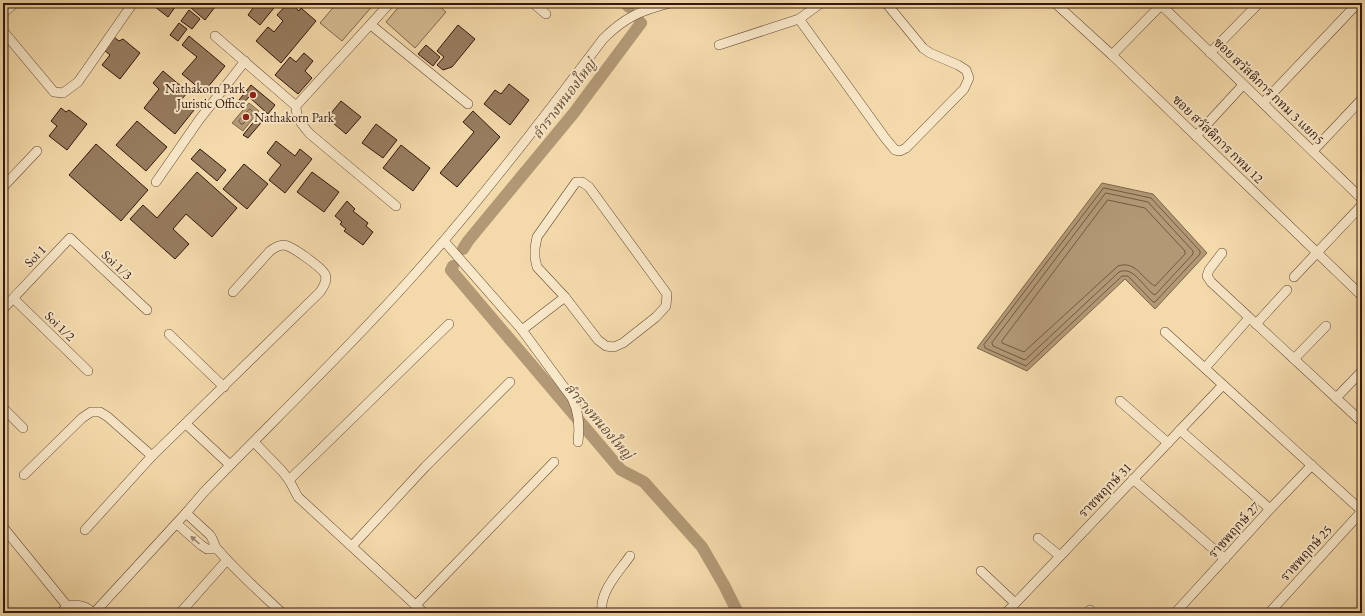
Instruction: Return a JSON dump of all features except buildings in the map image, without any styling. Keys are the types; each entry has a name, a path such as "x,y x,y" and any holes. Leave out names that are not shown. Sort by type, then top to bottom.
{"street":[{"path":"3,13 15,3"},
{"path":"3,31 54,92 64,93 78,82 133,3"},
{"path":"390,3 296,106 296,114 300,122 310,134 396,206"},
{"path":"533,3 546,14"},
{"path":"61,613 68,607 79,605 84,606 93,613 177,524 204,492 361,332 413,276 444,241 534,130 603,39 616,26 632,15 646,9 670,3"},
{"path":"719,45 799,20 822,3"},
{"path":"799,20 885,138 895,150 900,151 906,148 964,88 969,78 966,70 930,53 923,48 886,3"},
{"name":"ซอย สวัสดิการ กทม 12","path":"1054,3 1112,55 1362,296"},
{"path":"1210,53 1259,3"},
{"path":"1263,103 1358,3"},
{"path":"1112,55 1161,4"},
{"name":"ซอย สวัสดิการ กทม 3 แยก5","path":"1161,4 1362,199"},
{"path":"371,25 468,104"},
{"path":"215,36 296,106"},
{"path":"156,182 199,120 245,61"},
{"path":"1196,136 1243,85"},
{"path":"1313,151 1362,99"},
{"path":"3,187 37,151"},
{"path":"576,182 582,182 589,186 667,294 666,306 623,343 614,346 606,346 598,340 565,297 538,267 535,258 535,248 537,237 570,190 576,182"},
{"path":"1294,277 1362,205"},
{"name":"Soi 1","path":"3,310 70,238"},
{"name":"Soi 1/3","path":"70,238 147,310"},
{"path":"444,241 522,330 572,398 578,415 578,442"},
{"path":"85,530 152,456 320,292 325,283 325,275 319,267 290,246 282,245 276,247 270,252 233,292"},
{"path":"1222,253 1208,270 1207,276 1211,282 1362,422"},
{"path":"1205,368 1287,290"},
{"path":"522,330 565,297"},
{"name":"Soi 1/2","path":"14,299 88,371"},
{"path":"289,480 449,324"},
{"path":"1294,359 1326,326"},
{"path":"1165,332 1362,511"},
{"path":"169,334 224,387"},
{"path":"1336,398 1362,371"},
{"path":"352,546 425,467 510,382"},
{"name":"ราชพฤกษ์ 31","path":"1006,613 1223,385"},
{"path":"1120,401 1168,443"},
{"path":"3,408 23,428"},
{"path":"24,475 82,418 92,412 100,412 108,417 152,456"},
{"path":"186,424 230,466"},
{"path":"1180,430 1270,509"},
{"path":"254,442 289,480 298,497 424,613"},
{"path":"416,605 554,462"},
{"name":"ราชพฤกษ์ 27","path":"1175,613 1312,465"},
{"path":"1133,479 1225,560"},
{"name":"ราชพฤกษ์ 25","path":"1269,613 1362,511"},
{"path":"186,513 213,538 217,549 227,560 282,613"},
{"path":"177,524 207,549 217,549"},
{"path":"3,527 68,607"},
{"path":"1038,538 1060,556"},
{"path":"602,613 601,604 606,590 630,556"},
{"path":"180,613 227,560"},
{"path":"981,572 1015,603"},
{"path":"1359,613 1362,610"}],"shaded area":[{"path":"337,3 375,3 342,41 320,23"},
{"path":"402,3 436,3 446,12 415,48 386,22"}],"water":[{"name":"Nathakorn Park","path":"249,103 259,111 243,131 232,123"},
{"path":"1102,183 1153,194 1207,253 1155,309 1125,279 1027,371 977,348"}],"waterway":[{"name":"ลำรางหนองใหญ่","path":"625,3 629,7"},
{"name":"ลำรางหนองใหญ่","path":"463,249 573,114 641,23 640,22"},
{"name":"ลำรางหนองใหญ่","path":"453,266 451,270 621,470 644,482 702,547 738,613"}],"place":[{"name":"Nathakorn Park Juristic Office","path":"253,95"},
{"name":"Nathakorn Park","path":"246,117"}]}
